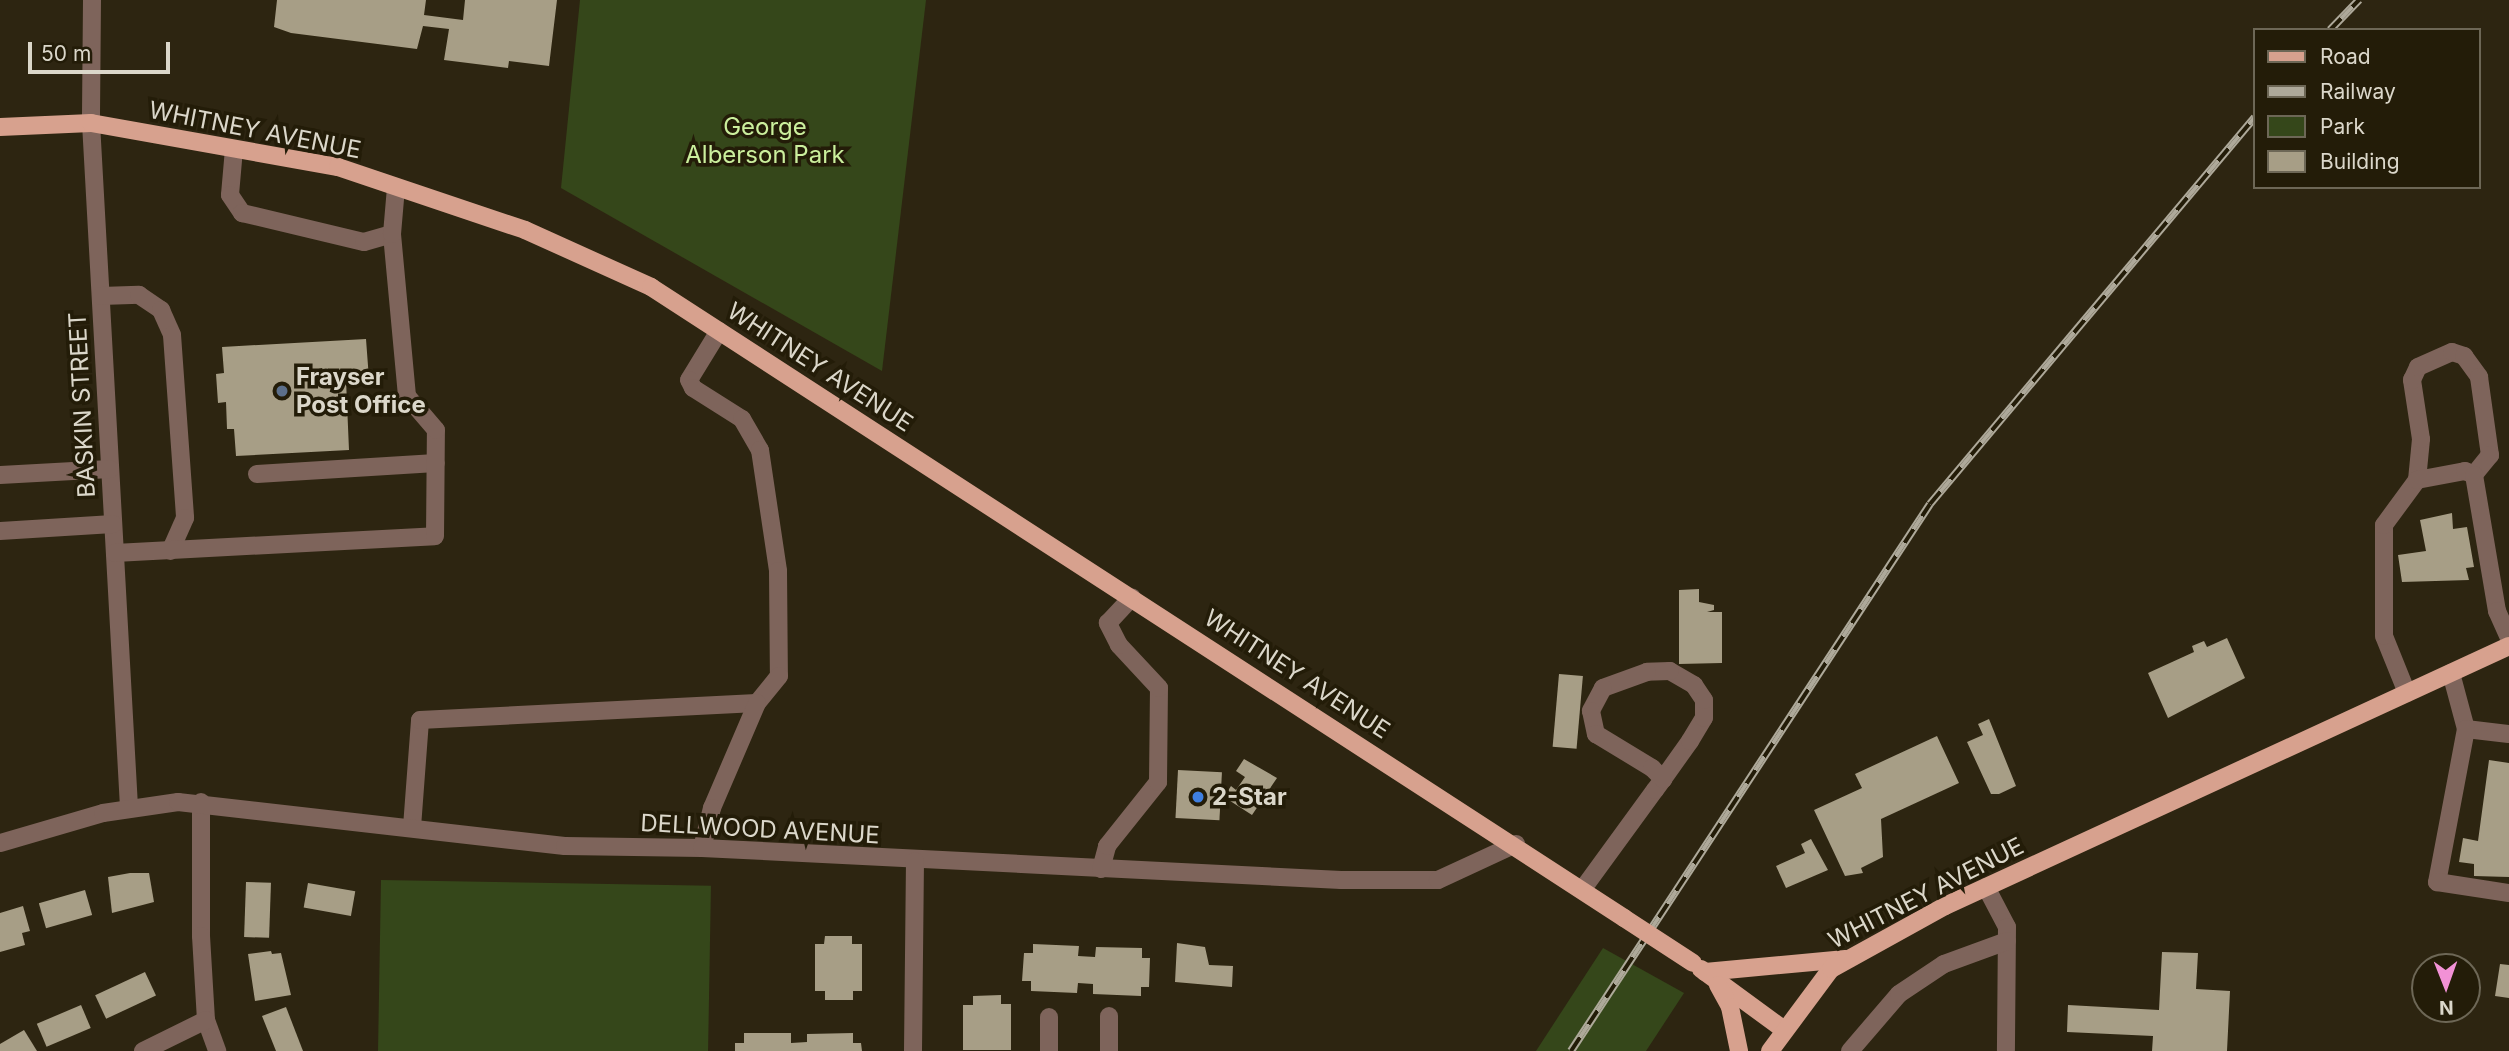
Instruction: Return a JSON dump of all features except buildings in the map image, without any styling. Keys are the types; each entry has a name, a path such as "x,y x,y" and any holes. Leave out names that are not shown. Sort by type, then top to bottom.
{"main road":[{"name":"WHITNEY AVENUE","path":"0,127 91,123 338,167 525,230 652,287 1516,844 1704,971 1783,1029 1831,969 1986,887 2509,646"},
{"path":"1704,971 1852,958"},
{"path":"1704,971 1730,1007 1739,1051"},
{"path":"1770,1051 1783,1029"}],"street":[{"name":"BASKIN STREET","path":"92,0 91,123 129,807"},
{"path":"234,149 230,195 242,213 364,242 392,234"},
{"path":"115,553 435,536 436,430 407,396 392,234 396,187"},
{"path":"101,296 139,295 161,310 172,335 185,518 170,551"},
{"path":"702,848 712,808 757,703 779,676 778,571 760,450 742,419 693,388 689,380 719,331"},
{"path":"2407,693 2384,636 2384,525 2417,480 2421,439 2412,380 2418,367 2434,356 2452,352 2464,356 2479,377 2490,455 2473,475"},
{"path":"257,474 436,463"},
{"path":"0,475 110,469"},
{"path":"2417,480 2465,471 2473,475"},
{"path":"2473,475 2497,611 2509,638"},
{"path":"0,531 113,524"},
{"path":"1101,869 1107,846 1158,782 1158,688 1119,645 1108,623 1132,597"},
{"path":"1582,890 1662,779 1703,718 1704,700 1694,685 1670,671 1647,672 1603,688 1591,711 1596,734 1652,768 1662,779"},
{"path":"2451,673 2466,729 2437,882 2509,893"},
{"path":"412,827 420,720 757,703"},
{"path":"2466,729 2509,734"},
{"path":"201,802 201,936 206,1020 218,1051"},
{"name":"DELLWOOD AVENUE","path":"0,843 129,807 201,802 565,846 702,848 915,861 1438,880 1516,844"},
{"path":"913,1051 915,861"},
{"path":"1986,887 2007,927 2006,1051"},
{"path":"1850,1051 1899,993 1944,964 2007,941"},
{"path":"1108,1051 1109,1016"},
{"path":"1049,1017 1049,1051"},
{"path":"143,1051 206,1020"}],"green space":[{"name":"George Alberson Park","path":"580,0 926,0 882,371 561,188"},
{"path":"381,880 711,886 708,1051 378,1051"},
{"path":"1603,948 1684,993 1646,1051 1536,1051"}],"railway":[{"path":"2332,28 2359,0"},
{"path":"1571,1051 1930,504 2254,118"}],"place":[{"name":"Frayser Post Office","path":"282,391"},
{"name":"2-Star","path":"1198,797"}]}
